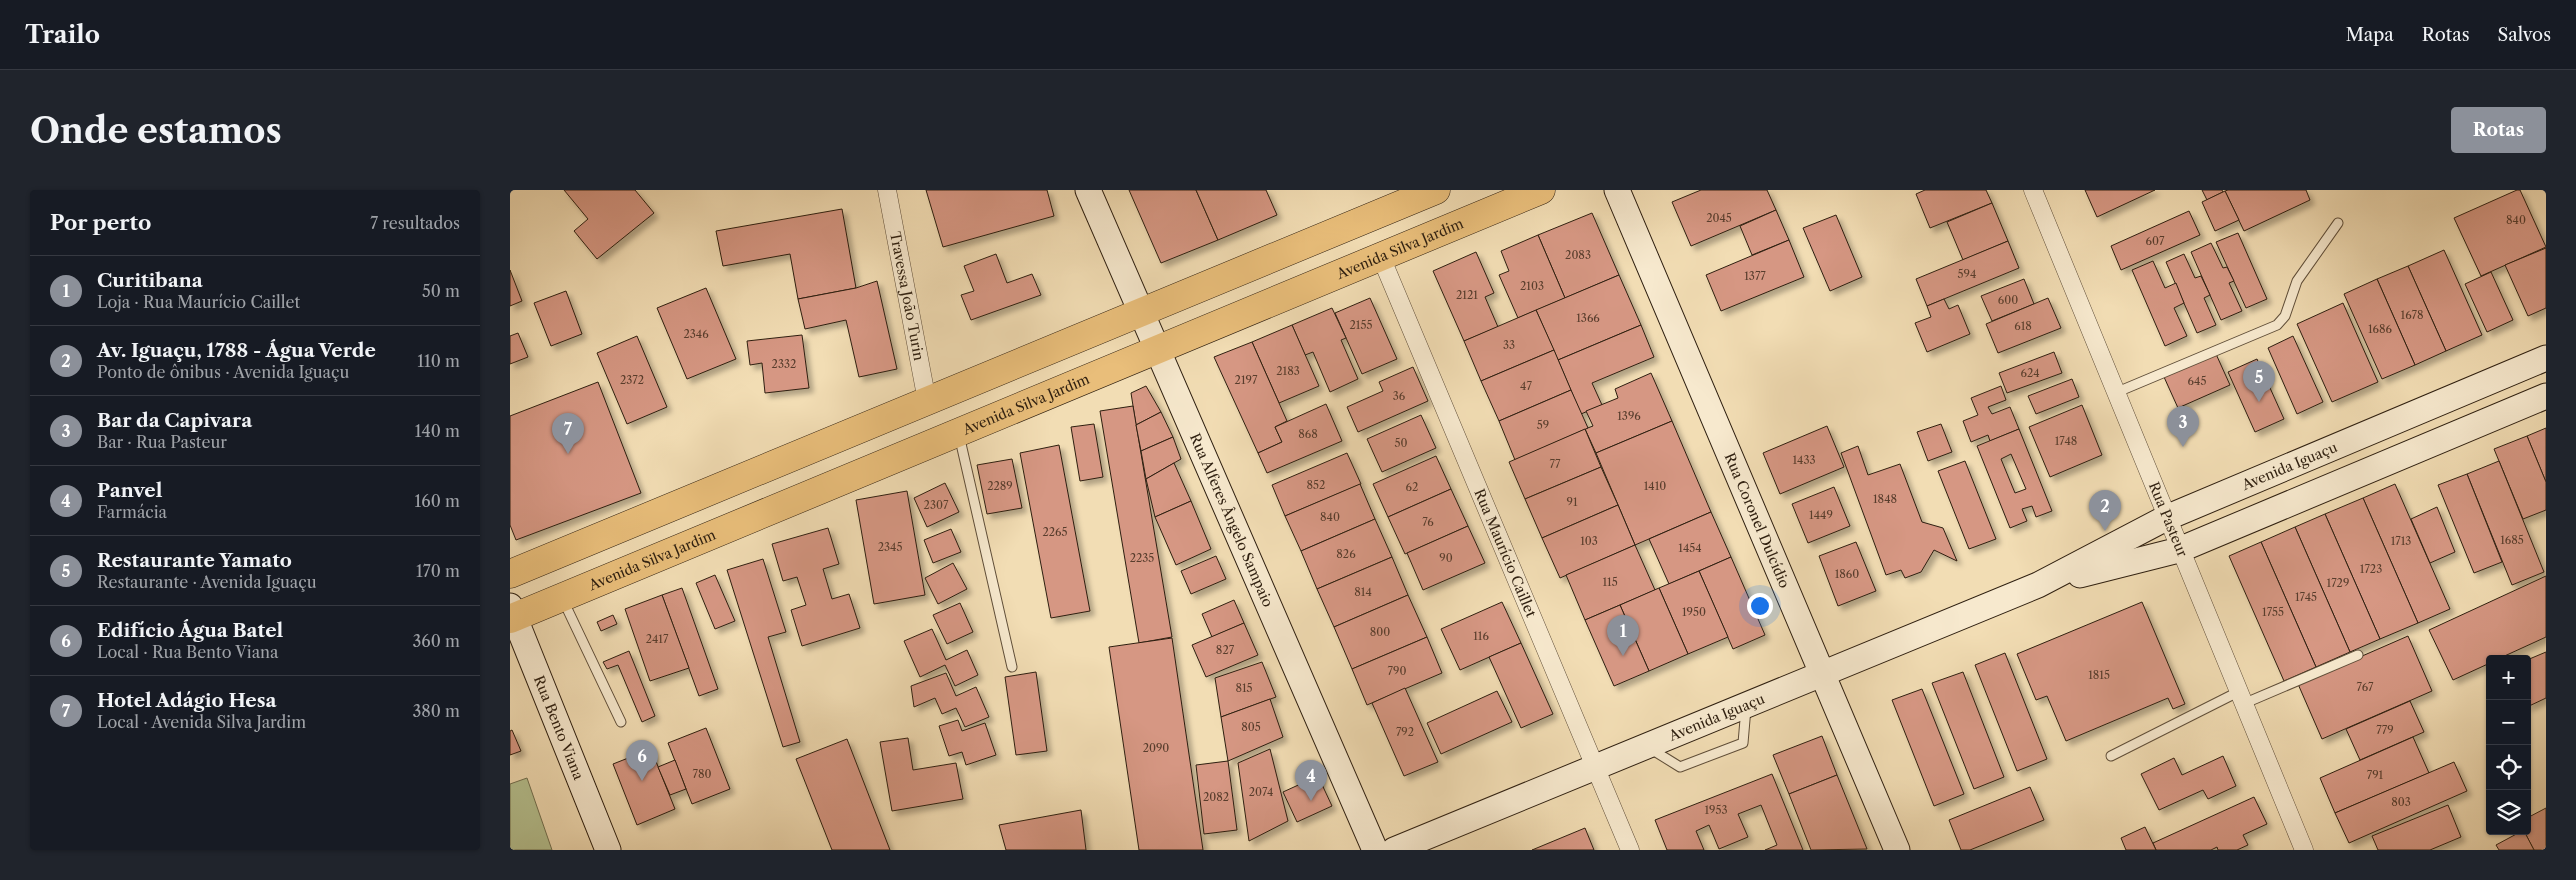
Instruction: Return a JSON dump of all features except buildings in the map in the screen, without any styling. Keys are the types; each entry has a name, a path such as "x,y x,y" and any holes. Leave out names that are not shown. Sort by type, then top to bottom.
{"main road":[{"name":"Rua Alferes Ângelo Sampaio","path":"1088,190 1375,850"},
{"path":"510,574 1436,190"},
{"path":"1420,240 1448,190"},
{"name":"Avenida Silva Jardim","path":"512,614 562,597 1541,190"},
{"name":"Rua Coronel Dulcídio","path":"1617,190 1897,850"},
{"name":"Avenida Iguaçu","path":"1394,850 2038,585 2166,518 2546,358"},
{"name":"Avenida Iguaçu","path":"2038,585 2179,550 2546,396"},
{"path":"740,479 782,506"},
{"name":"Rua Bento Viana","path":"512,614 608,850"}],"street":[{"name":"Travessa João Turin","path":"887,190 927,401"},
{"name":"Rua Pasteur","path":"2033,190 2179,550 2304,850"},
{"name":"Rua Maurício Caillet","path":"1380,257 1630,850"}],"lane":[{"path":"2115,393 2277,325 2285,316 2297,280 2338,223"},
{"path":"958,432 1012,667"},
{"path":"562,597 621,722"},
{"path":"2111,756 2241,698 2358,655"},
{"path":"1646,746 1680,768 1743,743 1746,705"}],"green space":[{"path":"527,778 552,850 510,850 510,784"}],"place":[{"name":"Restaurante Yamato","path":"2259,402"},
{"name":"Bar da Capivara","path":"2183,447"},
{"name":"Hotel Adágio Hesa","path":"568,454"},
{"name":"Av. Iguaçu, 1788 - Água Verde","path":"2105,531"},
{"name":"Curitibana","path":"1623,656"},
{"name":"Edifício Água Batel","path":"642,781"},
{"name":"Panvel","path":"1311,801"}]}
